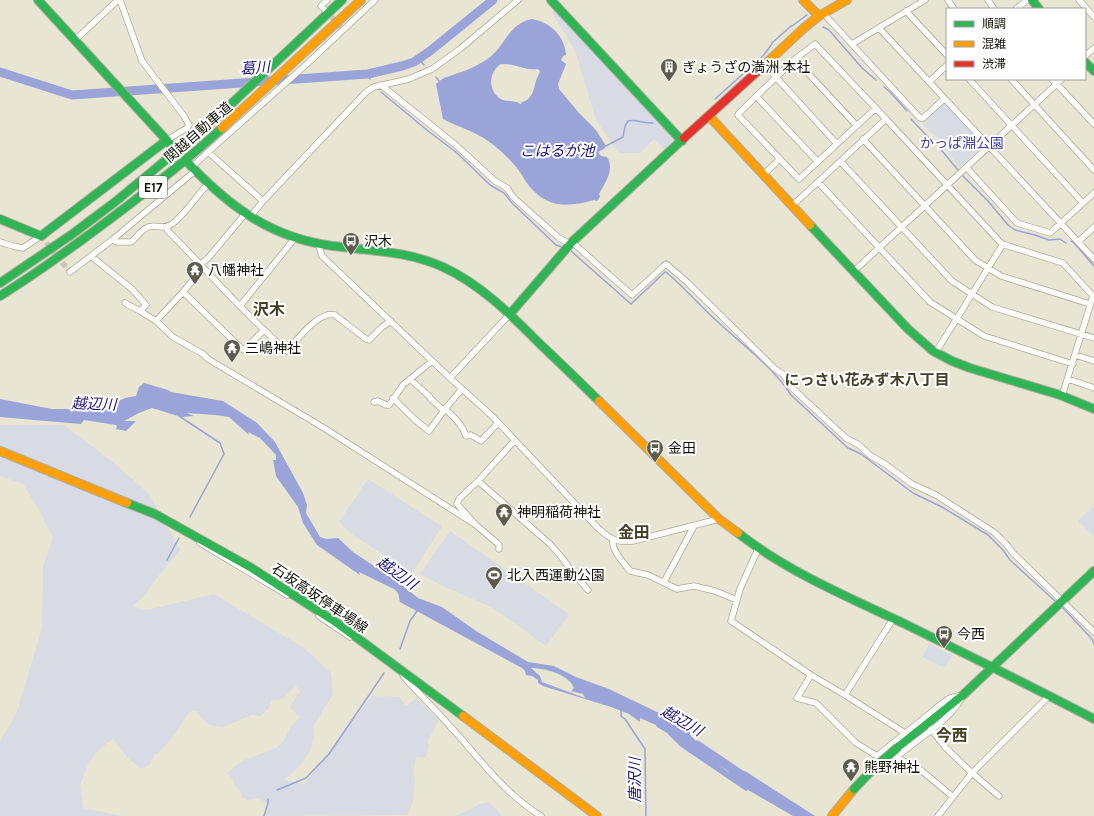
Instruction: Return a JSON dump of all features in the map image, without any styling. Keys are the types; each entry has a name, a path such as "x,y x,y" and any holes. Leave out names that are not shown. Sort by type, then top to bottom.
{"main road":[{"path":"0,219 40,236 121,176 169,143 38,0"},
{"name":"関越自動車道","path":"0,283 71,235 115,202 213,121 342,0"},
{"name":"関越自動車道","path":"0,296 35,274 165,178 210,140 361,0"},
{"path":"551,0 682,141"},
{"path":"803,0 821,15"},
{"path":"510,314 571,243 804,28 821,15 847,0"},
{"path":"1032,0 1038,8"},
{"path":"1086,63 1094,71"},
{"path":"709,116 904,325 936,352 952,361 1062,396 1094,409"},
{"path":"192,167 221,196 247,216 272,229 295,238 318,243 413,256 437,264 456,273 477,286 510,314 720,520 758,549 808,578 992,666 1094,720"},
{"name":"石坂高坂停車場線","path":"0,451 155,514 250,567 338,623 597,816"},
{"path":"832,816 854,789 898,747 962,695 1094,571"}],"street":[{"path":"75,40 119,0 142,62 189,124 187,128 169,143"},
{"path":"324,9 321,6 327,0"},
{"path":"70,272 112,240 305,66 342,29 375,0"},
{"path":"156,321 183,292 209,257 367,91 374,87 409,80 432,69 518,0"},
{"path":"852,44 925,0"},
{"path":"1017,8 1027,0"},
{"path":"1080,0 1094,17"},
{"path":"906,11 946,55"},
{"path":"821,15 852,44 920,118 923,118 944,99"},
{"path":"879,28 1094,259"},
{"path":"876,108 799,179 738,115 795,59 816,44 886,118 1003,244 1063,263 1093,296 1062,396"},
{"path":"1086,55 1094,48"},
{"path":"795,59 857,126"},
{"path":"764,64 837,144"},
{"path":"929,82 946,66"},
{"path":"970,80 1083,203"},
{"path":"1012,80 1094,170"},
{"path":"1053,80 1094,124"},
{"path":"854,271 1061,80"},
{"path":"382,85 457,146 495,181 509,190 513,197 559,238 571,243 632,295 666,264 688,282 774,368 784,376 791,387 846,438 859,445 912,484 936,496 995,534 1094,632"},
{"path":"756,96 818,162"},
{"path":"793,205 886,118"},
{"path":"863,139 975,260 1001,276 1090,304"},
{"path":"208,152 263,201"},
{"path":"764,174 780,159"},
{"path":"840,161 952,281 992,306 1094,338"},
{"path":"966,167 1017,223 1050,233 1094,193"},
{"path":"818,182 930,302 984,336 1073,364"},
{"path":"112,240 117,242 131,242 146,228 154,226 166,227 185,213 208,184"},
{"path":"166,227 168,231 240,306 287,351 306,329 325,315 335,315 369,340 382,327 391,321"},
{"path":"1078,242 1094,227"},
{"path":"0,242 23,248 40,236"},
{"path":"240,306 295,238"},
{"path":"318,243 322,256 498,423 598,528 613,540 621,542 633,541 720,520"},
{"path":"936,352 1003,244"},
{"path":"91,256 132,290 146,305 140,311"},
{"path":"183,292 242,350 244,350 264,330"},
{"path":"125,303 156,321 173,337 324,428 476,525"},
{"path":"450,378 510,314"},
{"path":"1075,355 1094,361"},
{"path":"374,402 378,401 389,405 398,391 432,360"},
{"path":"410,379 429,396 435,404 458,421 466,436 471,435 481,441 498,423"},
{"path":"1068,379 1094,388"},
{"path":"394,398 413,418 429,431 462,389"},
{"path":"499,549 499,545 476,525 457,504 459,499 478,481 514,440"},
{"path":"478,481 550,544 588,590"},
{"path":"664,582 694,526"},
{"path":"613,540 612,544 614,548 630,571 648,575 677,589 694,586 715,591 737,600"},
{"path":"758,549 746,574 731,621 811,675 905,733"},
{"path":"845,695 893,619"},
{"path":"398,667 404,678 448,724 506,790 517,800 541,816"},
{"path":"811,675 797,698 816,703 856,743 890,762 932,729 958,705 962,695"},
{"path":"877,756 944,702 950,698 962,695"},
{"path":"938,816 972,773 1049,696"},
{"path":"932,729 946,748 999,796"},
{"path":"896,757 922,771 953,797"}],"green space":[{"path":"554,8 672,136 672,141 664,149 654,139 640,153 619,153 596,120 575,50 552,13"},
{"name":"かっぱ淵公園","path":"943,103 946,103 983,143 983,146 960,167 950,155 941,140 929,131 922,123"},
{"path":"0,425 64,425 114,463 149,494 180,550 145,595 133,606 147,610 214,594 304,648 331,673 333,694 314,725 314,737 311,749 301,764 284,780 304,784 372,696 399,697 406,706 416,698 439,720 428,741 429,748 425,758 416,757 413,773 415,780 413,802 407,815 266,816 268,807 265,802 258,798 248,800 242,798 240,790 235,786 233,779 227,773 242,761 276,748 282,743 293,723 300,718 290,707 300,691 296,686 282,699 272,700 269,708 261,716 252,715 223,727 209,725 196,711 189,712 162,750 155,754 150,764 141,769 129,759 113,739 98,750 88,765 80,785 83,808 121,816 0,816 0,742 17,712 42,628 43,566 53,538 38,508 23,484 0,476"},
{"path":"368,479 441,526 412,573 353,535 339,522"},
{"path":"1094,506 1094,537 1078,521"},
{"name":"北入西運動公園","path":"450,531 569,614 546,646 491,607 445,587 420,574"},
{"path":"929,644 952,655 945,668 922,657"},
{"path":"488,802 501,814 500,816 455,816 480,804"}],"water":[{"name":"こはるが池","path":"532,19 545,23 560,36 566,55 563,56 561,60 566,64 558,84 559,89 579,113 596,130 606,146 598,152 601,156 607,157 610,172 597,201 594,200 567,205 544,199 529,186 514,164 496,147 477,134 443,119 436,84 444,78 470,69 489,58 500,47 512,30 524,22","holes":["501,64 529,69 538,69 540,71 532,94 521,104 500,99 492,89 491,79 494,71"]},
{"path":"144,383 171,392 223,401 257,423 275,442 303,493 307,505 306,513 320,537 326,539 338,538 353,552 374,566 378,563 384,571 418,598 442,607 476,631 528,662 554,666 576,677 609,689 690,730 690,735 719,765 728,772 745,771 815,816 793,816 748,790 746,791 681,747 667,733 656,725 640,718 640,722 629,714 611,707 543,686 532,676 526,675 522,668 400,602 398,593 394,589 359,572 360,575 317,545 303,523 298,507 276,476 273,460 276,460 276,455 260,438 248,432 249,435 229,417 187,413 194,416 181,417 152,408 124,421 136,421 126,431 116,429 116,425 84,420 81,424 0,417 0,399 52,409 90,409 108,406 125,398 136,396 139,387","holes":["531,668 556,673 567,679 574,688 571,691 583,694 585,698 542,682 540,676"]}],"waterway":[{"name":"葛川","path":"0,72 72,95 368,74 414,62 430,51 493,0"},
{"path":"715,99 763,56 772,43 791,26 807,15"},
{"path":"823,27 829,30 862,68 876,80"},
{"path":"419,59 424,65"},
{"name":"葛川","path":"368,74 370,79"},
{"path":"436,77 439,81"},
{"path":"884,87 907,111"},
{"path":"381,92 456,152 490,185 504,193 512,203 556,245 562,247"},
{"path":"911,119 938,146 958,170"},
{"path":"606,146 623,137 625,126 628,121 653,123"},
{"path":"963,176 988,201 1008,225 1015,230 1049,240 1060,239 1066,243"},
{"path":"1071,241 1094,266"},
{"path":"571,251 631,304 666,272 680,284 712,317 757,357 775,375 791,395 848,448 861,454 913,493 942,507 988,535 1003,550 1010,560 1055,601"},
{"path":"179,416 220,443 224,454 190,517"},
{"path":"167,560 179,538"},
{"path":"1063,608 1092,639 1094,644"},
{"path":"400,649 410,621 417,611"},
{"path":"277,790 306,778 329,754 384,673"},
{"name":"唐沢川","path":"621,710 621,716 625,719 645,749 646,816"},
{"name":"越辺川","path":"697,745 746,778"},
{"path":"264,816 268,799"}],"tunnel":[{"path":"326,11 341,27"},
{"path":"41,236 70,272"}],"traffic: fast":[{"path":"38,0 171,145"},
{"path":"0,283 71,235 115,202 213,121 342,0"},
{"path":"551,0 682,141"},
{"path":"1032,0 1038,8"},
{"path":"1086,63 1094,71"},
{"path":"0,296 50,263 142,195 200,148 222,128"},
{"path":"510,314 572,242 684,138"},
{"path":"0,219 41,236 167,140"},
{"path":"189,164 205,180 237,207 272,228 291,236 311,242 333,246 403,255 430,262 457,274 494,300 599,401"},
{"path":"810,225 908,329 933,351 970,368 1060,395 1094,409"},
{"path":"127,503 155,514 250,567 337,623 463,716"},
{"path":"738,533 777,560 840,594 952,647 1094,719"},
{"path":"898,747 963,695 1094,571"},
{"path":"854,789 875,767 898,747"}],"traffic: slow":[{"path":"222,128 361,0"},
{"path":"803,0 819,16"},
{"path":"760,69 819,16 847,0"},
{"path":"709,116 810,225"},
{"path":"599,401 719,519 738,533"},
{"path":"0,451 127,503"},
{"path":"463,716 597,816"},
{"path":"832,816 854,789"}],"traffic: jam":[{"path":"684,138 760,69"}],"place":[{"name":"ぎょうざの満洲 本社","path":"669,82"},
{"name":"沢木","path":"351,256"},
{"name":"八幡神社","path":"195,285"},
{"name":"三嶋神社","path":"232,363"},
{"name":"金田","path":"655,463"},
{"name":"神明稲荷神社","path":"504,527"},
{"name":"北入西運動公園","path":"494,590"},
{"name":"今西","path":"944,649"},
{"name":"熊野神社","path":"851,782"}],"district":[{"name":"沢木","path":"269,309"},
{"name":"にっさい花みず木八丁目","path":"867,380"},
{"name":"金田","path":"634,532"},
{"name":"今西","path":"952,735"}]}
